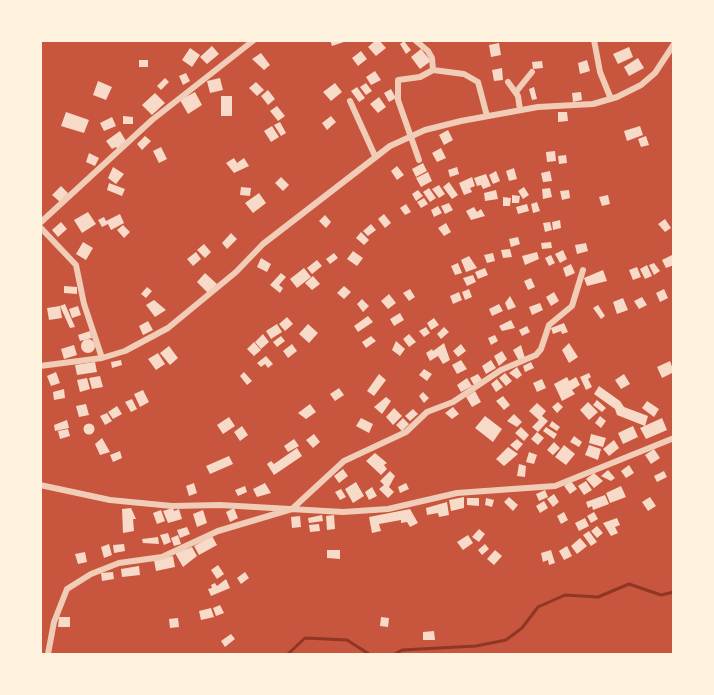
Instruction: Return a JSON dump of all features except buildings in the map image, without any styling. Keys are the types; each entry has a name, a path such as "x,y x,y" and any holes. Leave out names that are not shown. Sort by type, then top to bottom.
{"street":[{"path":"102,358 84,304 76,265 40,225 152,120 254,40"},
{"path":"415,40 428,51 434,70"},
{"path":"594,40 600,72 611,99"},
{"path":"40,366 102,358 125,351 152,338 189,313 263,244 375,156 409,137 425,130 487,116 520,110 593,104 611,99 641,85 655,73 674,44"},
{"path":"418,160 409,137 408,122 398,100 398,80 420,77 434,70 473,77 481,89 487,116"},
{"path":"516,93 532,72"},
{"path":"508,82 516,93 520,110"},
{"path":"350,101 375,156"},
{"path":"48,654 54,622 67,589 91,574 119,564 162,557 218,531 292,509 344,461 406,432 427,412 453,402 501,370 536,354 541,349 549,325 572,306 584,270"},
{"path":"40,485 132,503 344,512 388,509 457,493 555,486 674,438"}],"waterway":[{"path":"395,654 402,650 476,646 506,640 522,628 538,607 565,595 598,597 629,584 661,595 674,592"},
{"path":"288,654 305,638 347,640 369,654"}]}
